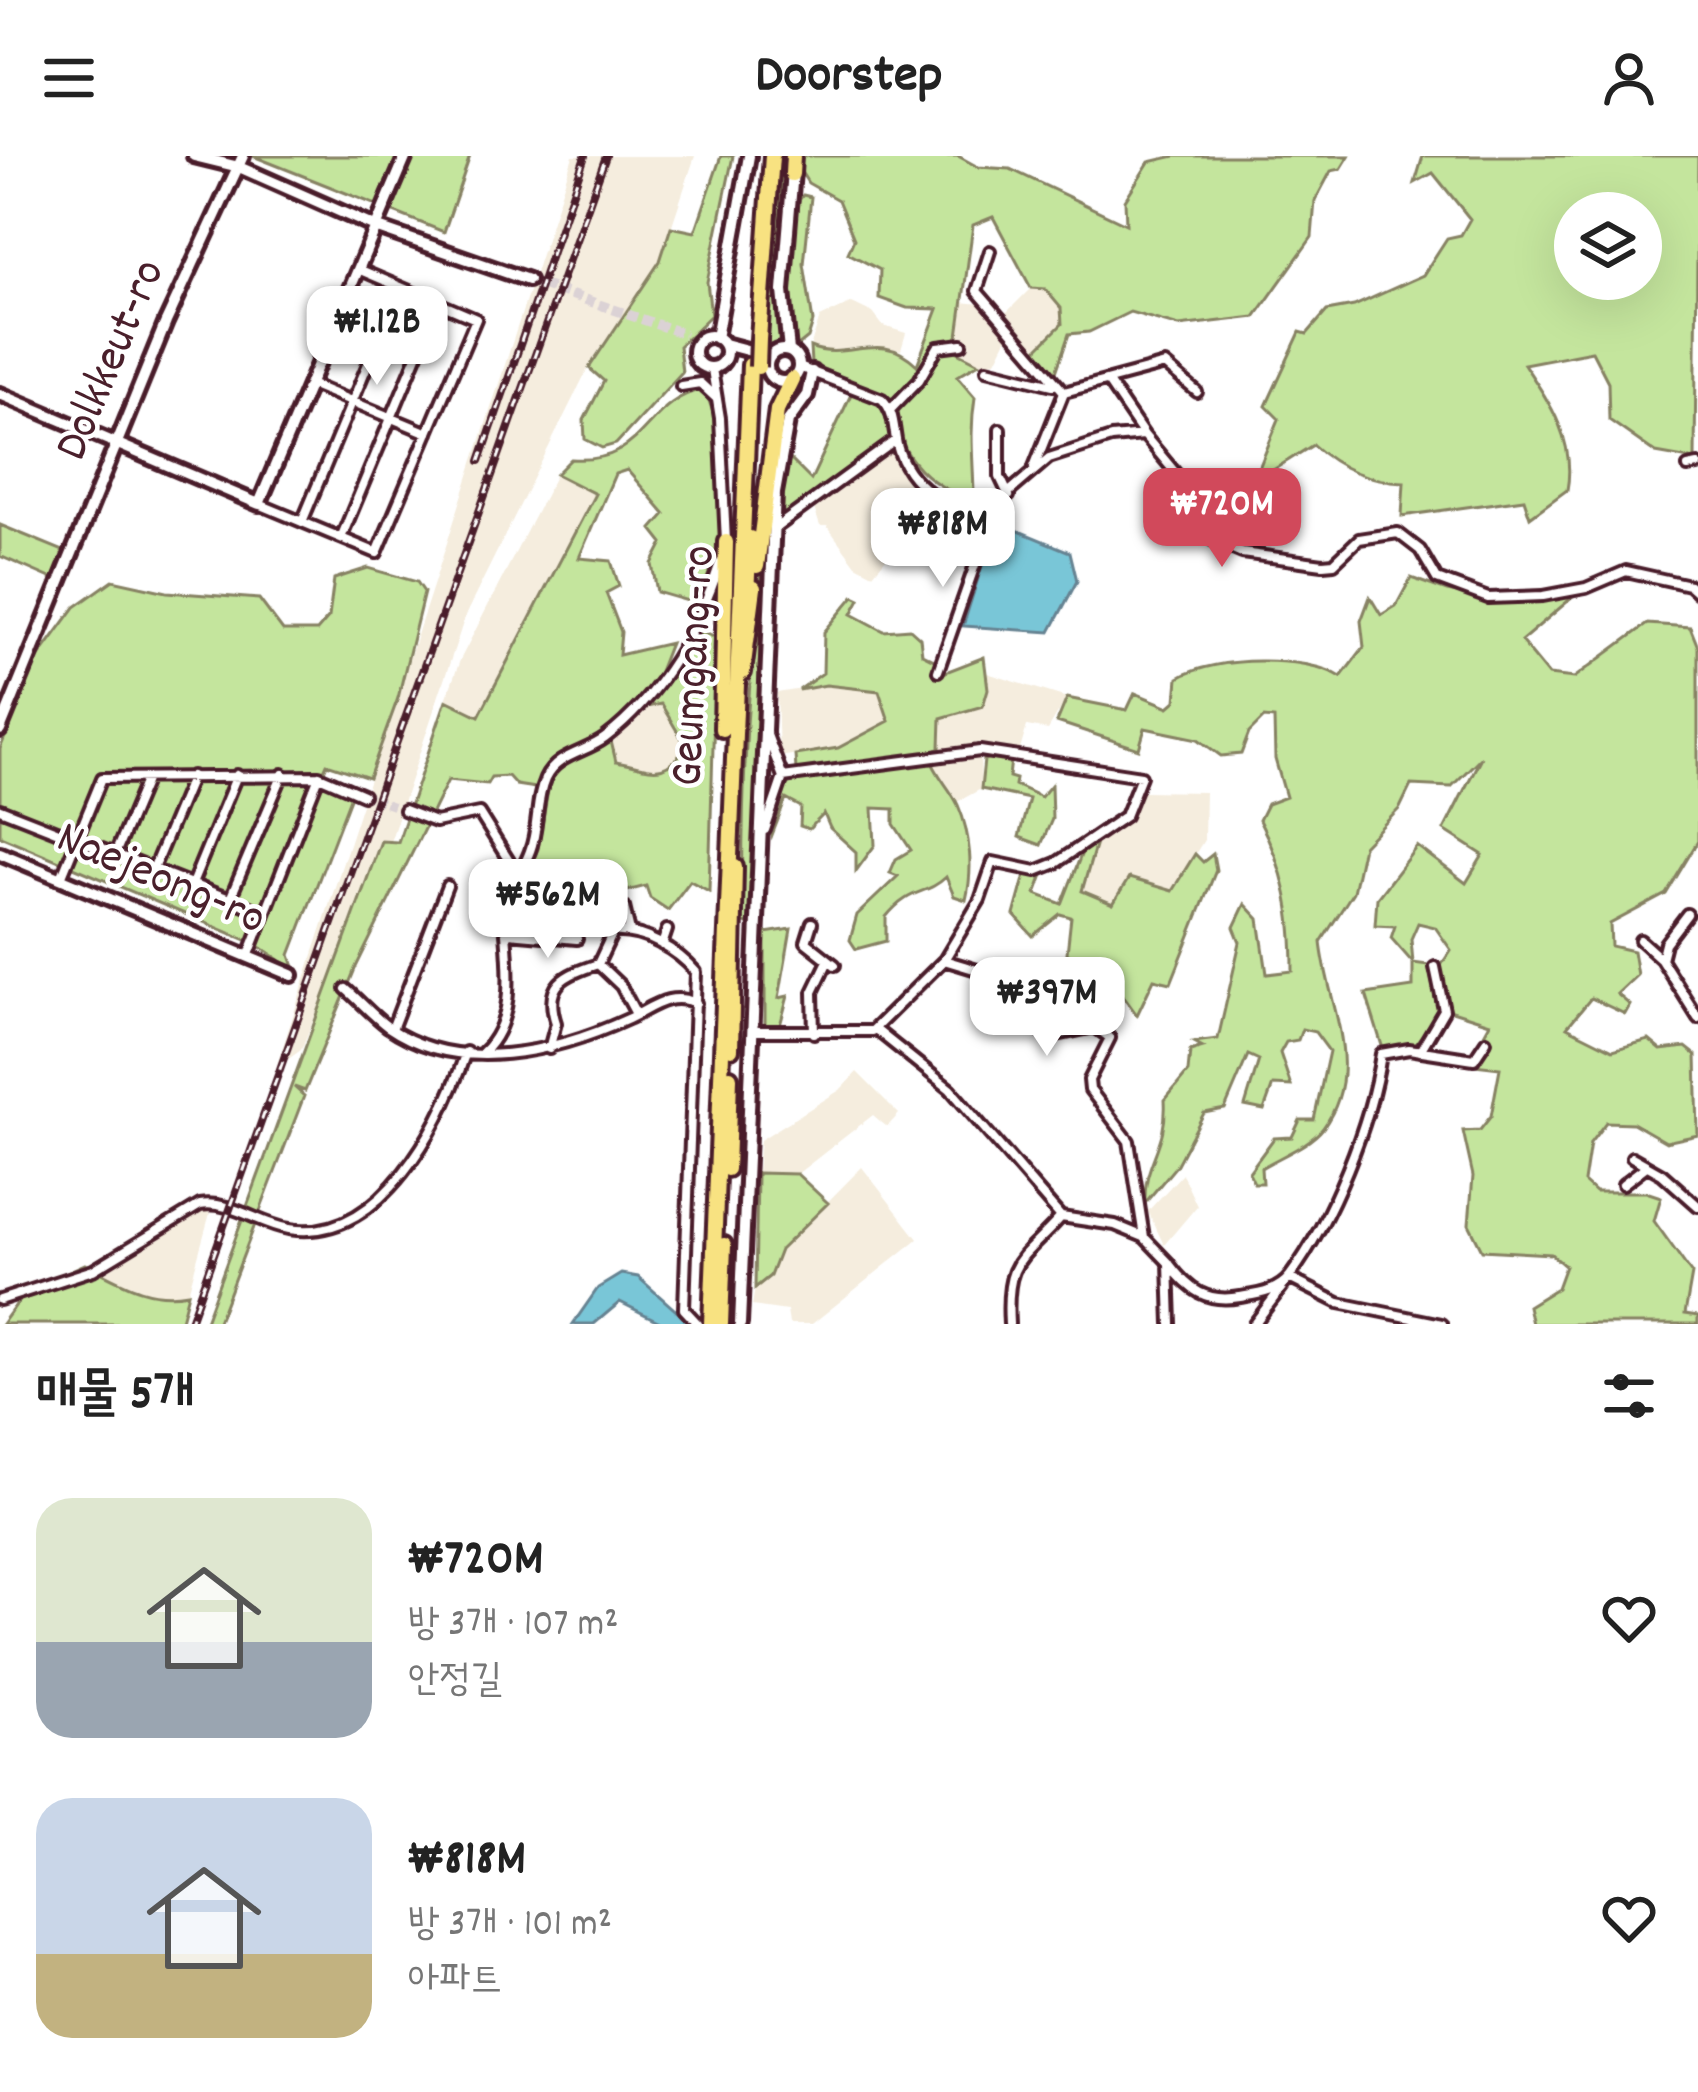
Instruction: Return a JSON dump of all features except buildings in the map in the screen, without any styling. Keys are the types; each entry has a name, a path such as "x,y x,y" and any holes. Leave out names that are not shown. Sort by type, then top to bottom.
{"highway":[{"name":"Geumgang-ro","path":"717,1320 743,672 761,364 755,339 768,156"},
{"path":"792,174 795,156"},
{"name":"Geumgang-ro","path":"717,1320 722,982 761,364"},
{"path":"743,672 777,410 796,373"},
{"path":"722,982 717,946 727,542"}],"street":[{"path":"194,156 241,162 375,226 527,280"},
{"path":"260,504 405,159 388,156"},
{"path":"724,359 720,341 749,156"},
{"name":"Dolkkeut-ro","path":"0,730 116,443 241,162"},
{"path":"792,174 783,291 796,373"},
{"path":"990,251 977,292 1059,388"},
{"path":"0,394 376,553 476,319 358,269"},
{"path":"302,522 400,286"},
{"path":"341,538 439,303"},
{"path":"712,369 697,363 691,339 720,341 761,364 776,380 812,372 872,392 892,408 896,440 914,479 960,508 987,511 1009,496 1034,468 1059,388"},
{"path":"892,408 919,380 938,347 962,344"},
{"path":"712,369 724,359 761,364 789,351"},
{"path":"987,369 1059,388 1108,382 1166,365 1197,392"},
{"path":"505,920 532,848 545,780 553,767 621,724 664,674 696,625 727,542 712,369"},
{"path":"740,1324 779,452 812,372"},
{"path":"1108,382 1184,483 1205,532 1225,548 1323,565 1334,563 1359,539 1398,532 1420,550 1437,579 1489,598 1586,588 1626,571 1688,585 1698,592"},
{"path":"681,386 700,383 717,399"},
{"path":"310,384 428,433"},
{"path":"1000,429 1000,477 1009,496"},
{"path":"1034,468 1112,438 1144,435"},
{"path":"774,529 896,440"},
{"path":"938,671 990,522 987,511"},
{"path":"760,842 783,777 764,729"},
{"path":"754,1031 875,1029 944,960 980,900 993,862 1036,871 1056,863 1125,816 1140,791 1141,776 980,751 783,777"},
{"path":"230,899 283,774"},
{"path":"192,884 237,775"},
{"path":"153,869 192,776"},
{"path":"248,957 319,776"},
{"path":"61,878 102,778 319,776 363,795"},
{"path":"115,854 147,777"},
{"path":"0,808 265,913"},
{"path":"404,811 435,823 479,813 508,861 496,901 509,933 506,1006 499,1033 483,1052"},
{"name":"Naejeong-ro","path":"0,853 292,975"},
{"path":"392,1029 448,886"},
{"path":"624,907 630,932"},
{"path":"1661,959 1665,943 1687,914"},
{"path":"812,922 806,942 831,963 813,992 814,1033"},
{"path":"662,945 667,930"},
{"path":"598,964 609,935 630,932 662,945 696,972 684,1309 698,1324"},
{"path":"509,933 577,939"},
{"path":"1640,940 1661,959 1698,1018"},
{"path":"944,960 987,973 1047,1037 1095,1027 1110,1038 1088,1080 1090,1090 1129,1142 1144,1237"},
{"path":"598,964 621,986 637,1014"},
{"path":"549,1049 556,1023 550,1009 553,992 573,972 598,964"},
{"path":"1420,1051 1444,1010 1435,967"},
{"path":"346,989 392,1029 426,1044 466,1052 549,1049 671,998 696,1003"},
{"path":"875,1029 950,1089 1061,1216 1115,1225 1144,1237 1187,1288 1211,1299 1269,1292 1289,1278"},
{"path":"1253,1324 1289,1278 1344,1178 1382,1054 1420,1051 1474,1059 1486,1041"},
{"path":"0,1300 93,1270 200,1204 294,1230 346,1220 381,1195 411,1161 449,1101 466,1052"},
{"path":"1632,1157 1662,1174 1698,1206"},
{"path":"1623,1184 1646,1167"},
{"path":"1009,1324 1009,1292 1019,1254 1061,1216"},
{"path":"1169,1263 1171,1324"},
{"path":"1289,1278 1339,1303 1442,1324"}],"shaded area":[{"path":"573,156 695,156 660,261 590,364 466,614 390,842 381,841 361,906 301,1050 276,1068"},
{"path":"1031,288 1045,289 1061,309 1062,324 1035,351 1003,316"},
{"path":"961,302 981,304 1009,335 996,361 979,363 956,351"},
{"path":"852,303 873,313 883,326 906,333 901,350 872,346 821,352 810,347 820,318"},
{"path":"893,449 930,504 873,574 856,565 827,526 820,526 814,508"},
{"path":"556,474 596,493 478,717 446,700 460,660"},
{"path":"987,673 1067,698 1048,730 1027,726 1020,750 980,749 981,789 957,802 934,773 929,754 952,750 940,748 941,718 983,706"},
{"path":"826,685 880,691 889,721 838,748 779,757 777,693"},
{"path":"661,703 686,746 672,767 663,771 616,762 611,741 642,708"},
{"path":"1143,791 1205,792 1204,840 1172,891 1130,878 1113,904 1081,891 1096,843 1127,798"},
{"path":"857,1072 899,1114 887,1127 873,1115 797,1174 757,1173 760,1140 840,1090"},
{"path":"862,1167 918,1239 812,1324 789,1324 787,1311 752,1306 755,1288 770,1276 780,1250"},
{"path":"1182,1174 1197,1206 1164,1245 1148,1211"},
{"path":"204,1210 210,1213 188,1293 166,1297 135,1290 101,1272"}],"green space":[{"path":"253,156 470,156 444,232"},
{"path":"721,156 733,156 707,282 711,315 679,346 682,372 616,444 602,448 585,439 584,420 604,381 589,368 660,261 671,227 695,232"},
{"path":"777,156 782,156 780,345 766,347 765,272"},
{"path":"801,156 958,156 978,167 1010,169 1126,224 1125,200 1149,162 1175,156 1349,156 1341,169 1331,171 1315,201 1312,237 1255,317 1179,326 1130,312 1089,332 1069,334 1055,375 1035,351 1062,324 1061,308 1045,289 1031,288 993,217 973,225 956,351 979,363 957,376 975,397 974,501 941,486 914,462 899,432 902,395 893,399 811,364 810,347 838,351 877,347 903,354 917,365 938,309 907,308 879,298 880,270 848,253 854,239 838,200 808,183 798,167"},
{"path":"1423,156 1698,156 1695,460 1656,453 1609,420 1608,382 1592,351 1524,364 1559,423 1569,472 1567,490 1530,517 1524,499 1402,516 1404,482 1355,472 1313,445 1273,470 1256,503 1246,500 1279,419 1266,406 1300,332 1307,334 1327,311 1354,306 1423,275 1447,238 1461,235 1470,219 1433,173 1415,183"},
{"path":"803,195 811,197 804,264 813,322 808,338 797,347 789,341 787,264 792,223"},
{"path":"705,389 715,418 720,542 698,604 657,592 652,564 663,543 652,529 665,514 627,470 615,474 579,558 611,561 619,586 606,593 621,632 619,655 670,643 647,702 702,631 716,637 709,891 690,881 668,910 650,898 646,886 623,892 604,872 581,878 561,904 531,884 518,911 520,886 538,849 548,790 516,785 508,776 491,777 487,784 448,780 355,969 305,1091 294,1087 304,1096 217,1324 204,1324 381,841 398,842 446,700 479,716 595,494 556,474 571,459 616,452 684,395","holes":["661,704 686,746 671,764 649,769 616,762 611,741 642,708"]},
{"path":"853,390 884,406 891,441 782,521 781,477 789,458 811,480"},
{"path":"0,525 66,552 55,580 0,556"},
{"path":"368,568 417,582 424,592 398,698 369,778 327,764 319,782 352,793 290,955 295,970 256,944 0,836 0,749 37,659 75,607 113,580 167,592 259,599 283,631 317,631 329,617 334,579"},
{"path":"761,575 754,927 743,922 743,835 748,705"},
{"path":"1411,578 1447,591 1502,601 1574,596 1521,641 1549,675 1574,678 1647,624 1690,627 1698,647 1698,841 1666,894 1610,924 1611,946 1633,951 1637,975 1617,994 1630,1005 1625,1014 1591,998 1567,1027 1613,1050 1649,1040 1661,1050 1686,1047 1696,1055 1698,1135 1666,1142 1633,1123 1606,1122 1590,1143 1584,1182 1595,1192 1646,1192 1661,1197 1654,1221 1692,1274 1685,1314 1698,1316 1698,1324 1532,1324 1528,1306 1557,1288 1565,1266 1551,1254 1482,1250 1469,1224 1473,1176 1463,1131 1480,1130 1491,1116 1500,1068 1474,1065 1473,1054 1490,1023 1449,1010 1440,967 1451,950 1435,927 1418,923 1411,939 1413,963 1391,938 1395,926 1375,925 1377,898 1417,846 1466,883 1483,855 1444,830 1481,757 1451,787 1411,785 1400,808 1363,846 1353,892 1321,942 1343,1060 1336,1106 1323,1128 1261,1168 1262,1183 1254,1183 1249,1172 1274,1138 1292,1137 1300,1120 1314,1120 1329,1051 1315,1032 1302,1029 1298,1040 1286,1042 1280,1053 1291,1086 1273,1085 1264,1110 1245,1106 1259,1060 1248,1055 1225,1109 1204,1113 1176,1166 1145,1203 1163,1130 1165,1100 1188,1072 1190,1051 1203,1047 1194,1042 1218,1039 1240,942 1234,927 1245,904 1259,919 1267,974 1293,971 1286,893 1259,820 1267,804 1286,797 1275,759 1274,719 1264,718 1249,733 1241,754 1221,756 1198,739 1145,728 1139,749 1057,722 1067,698 1127,710 1135,693 1169,707 1176,701 1178,678 1236,662 1306,665 1341,677 1364,647 1361,621 1370,597 1381,615 1396,606"},
{"path":"854,596 860,599 852,614 884,631 910,629 920,638 922,654 938,662 938,675 984,657 988,689 983,706 941,718 940,748 929,754 966,828 970,877 966,900 954,896 946,877 895,907 886,917 886,941 856,949 850,940 857,915 898,876 890,873 896,859 911,850 894,824 894,809 873,808 875,845 856,871 856,852 830,828 824,814 809,829 800,826 801,807 786,799 772,835 767,807 772,789 788,784 796,770 795,755 838,748 889,721 879,691 826,685 799,690 823,673 824,632"},
{"path":"1011,759 1009,777 1016,779 1015,785 1041,797 1051,785 1052,819 1041,845 1019,837 1029,799 981,789 984,760"},
{"path":"1096,843 1082,891 1113,904 1129,878 1172,891 1195,854 1203,862 1213,854 1216,870 1171,983 1154,979 1137,1015 1123,996 1088,995 1089,973 1067,953 1071,917 1060,914 1033,936 1014,915 1025,875 1044,872 1036,894 1062,904 1081,855 1073,851"},
{"path":"791,929 779,998 788,996 779,1029 765,1024 765,933"},
{"path":"1413,963 1428,965 1439,1014 1415,1044 1383,1049 1366,994 1413,987"},
{"path":"757,1173 797,1174 828,1203 780,1250 770,1276 755,1288"},
{"path":"85,1264 148,1292 188,1293 180,1324 2,1324 26,1291"}],"water":[{"path":"993,531 1019,531 1070,552 1077,581 1050,632 963,626"},
{"path":"621,1274 638,1277 691,1324 664,1324 620,1302 594,1324 573,1324 598,1288"}],"tunnel":[{"path":"528,280 685,334"},
{"path":"363,795 404,810"}],"railway":[{"path":"480,461 585,156"},
{"path":"189,1324 606,156"}]}
